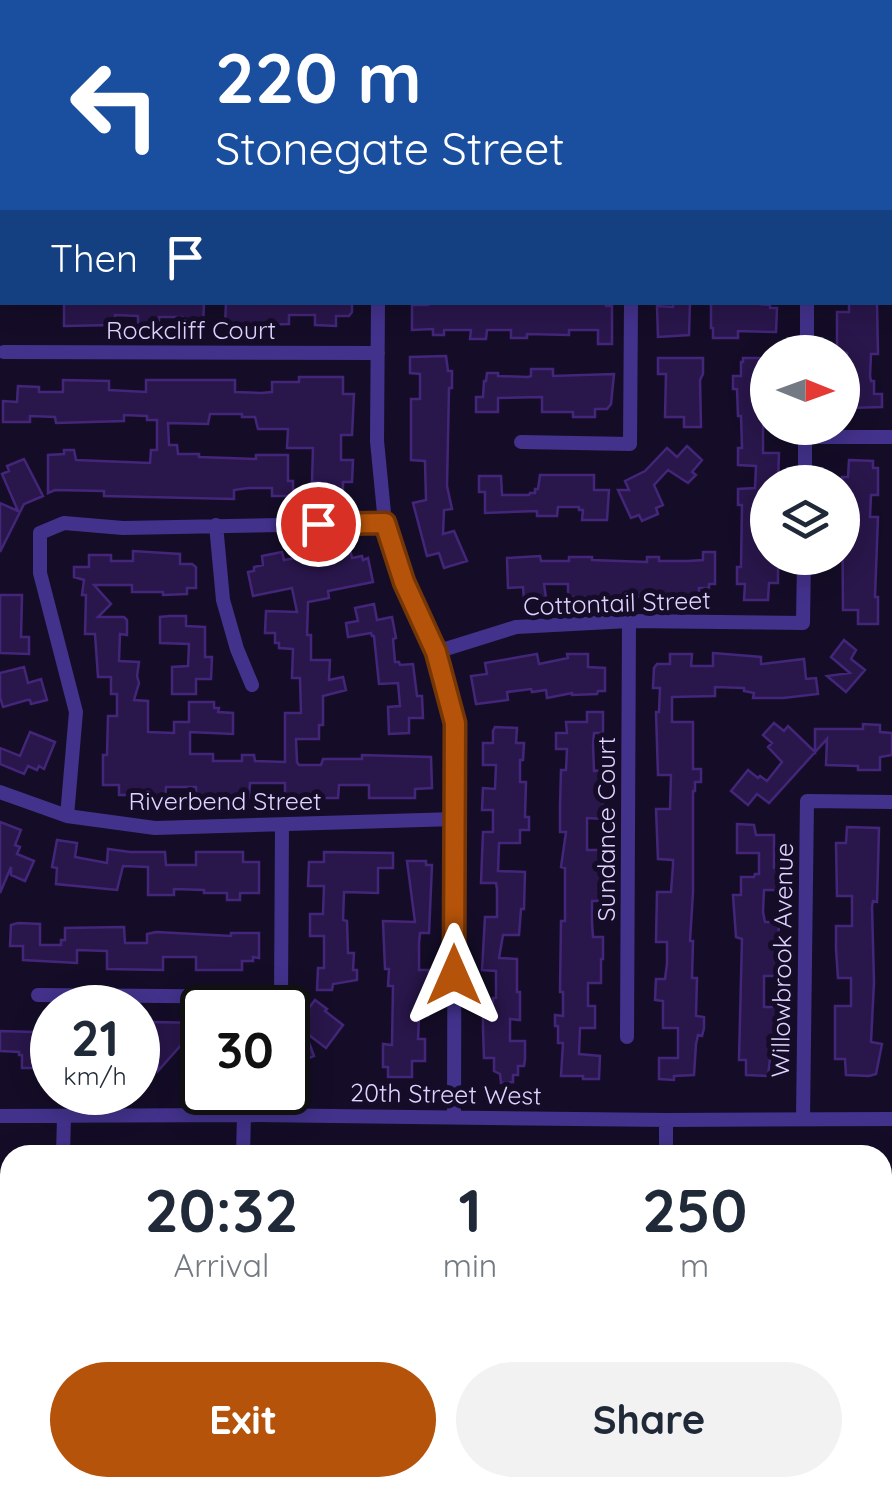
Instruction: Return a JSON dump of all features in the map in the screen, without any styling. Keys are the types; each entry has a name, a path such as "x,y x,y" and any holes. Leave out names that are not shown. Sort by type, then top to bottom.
{"street":[{"path":"378,305 377,441 385,523 404,582 436,652 455,723 454,1116"},
{"path":"521,442 630,444 631,305"},
{"path":"807,335 808,305"},
{"name":"Rockcliff Court","path":"4,352 378,353"},
{"path":"860,435 892,437"},
{"path":"67,816 76,712 40,574 40,533 64,523 123,528 385,523"},
{"path":"216,525 223,600 236,649 252,684"},
{"name":"Cottontail Street","path":"436,652 516,627 630,622 803,624 804,575"},
{"name":"Sundance Court","path":"627,1037 630,622"},
{"name":"Riverbend Street","path":"0,792 67,816 154,828 456,820"},
{"name":"Willowbrook Avenue","path":"803,1119 807,801 892,802"},
{"path":"160,996 280,997 282,825"},
{"name":"20th Street West","path":"0,1116 184,1115"},
{"path":"244,1115 244,1145"},
{"name":"20th Street West","path":"310,1115 666,1120 892,1118"},
{"path":"63,1145 64,1117"},
{"path":"666,1120 666,1145"}],"building":[{"path":"64,305 204,305 203,327 181,326 182,317 159,317 159,326 138,326 138,316 115,315 116,325 64,326"},
{"path":"226,305 352,305 349,316 336,316 336,326 315,325 315,315 289,315 289,324 225,326"},
{"path":"412,305 612,306 612,344 598,344 598,330 569,330 569,335 527,334 527,338 511,338 511,330 487,330 486,339 470,339 471,330 444,330 444,335 433,335 433,329 412,330"},
{"path":"690,305 689,335 658,337 657,306"},
{"path":"711,305 777,308 776,332 738,331 738,338 713,338"},
{"path":"849,305 877,305 878,354 871,354 870,376 874,394 882,394 882,407 860,408 860,335 837,335 837,312 849,312"},
{"path":"446,356 448,371 452,371 447,486 452,509 444,510 443,534 454,531 467,561 444,568 439,553 427,556 413,503 426,500 425,461 411,460 411,399 420,399 420,374 410,373 410,357"},
{"path":"658,358 703,358 701,427 684,427 684,417 665,417 666,374 658,374"},
{"path":"743,358 750,358 750,445 763,445 763,453 779,453 779,465 738,465 741,416 733,376 741,376"},
{"path":"531,369 553,369 553,376 614,374 611,404 607,409 595,409 595,417 573,417 573,412 542,412 542,397 498,398 498,412 476,412 476,397 483,397 487,373 528,377"},
{"path":"299,377 343,377 343,394 354,394 352,435 341,435 341,460 353,460 352,482 343,482 343,498 319,498 320,482 312,482 313,448 287,448 288,429 258,429 255,417 242,414 210,414 208,424 168,423 169,445 177,445 178,454 199,457 256,459 256,455 288,455 288,481 293,481 293,496 272,496 272,488 234,490 234,499 104,496 104,491 48,493 48,455 64,454 64,450 74,450 76,460 150,463 151,450 157,450 157,420 124,415 124,421 56,423 55,417 30,416 30,422 3,422 3,401 17,402 18,386 39,387 39,392 63,392 63,380 109,381 109,390 146,392 146,380 235,380 235,392 261,393 272,392 272,382 299,382"},
{"path":"687,446 702,460 692,472 696,475 688,483 668,470 654,485 663,505 656,508 658,514 642,521 639,515 631,518 618,490 629,490 625,481 645,471 667,448 677,457"},
{"path":"24,459 43,496 24,504 0,552 0,503 18,511 2,474 9,471 7,466"},
{"path":"849,460 873,461 873,468 878,468 878,495 871,495 870,517 878,517 878,624 858,624 858,610 843,610 843,575 860,575 860,465 849,465"},
{"path":"540,475 594,475 594,490 609,490 607,520 582,520 583,510 579,507 558,507 557,516 537,516 537,511 485,513 485,492 479,492 479,476 501,476 502,495 529,495 538,489"},
{"path":"750,488 750,575 778,575 778,583 769,583 768,600 744,600 745,584 737,584 742,505 738,505 738,489"},
{"path":"350,549 352,558 368,558 373,582 328,591 329,598 308,602 311,660 330,660 329,680 343,677 346,690 323,696 319,739 296,739 297,762 321,765 323,759 362,759 362,755 431,757 432,788 415,789 415,798 369,798 369,785 339,785 338,798 285,798 285,783 250,783 249,798 196,798 196,787 166,787 165,798 119,795 119,785 103,785 108,716 117,716 117,694 111,694 111,677 98,677 95,634 85,634 84,580 74,577 74,567 89,567 89,555 133,561 133,551 180,554 180,564 196,567 196,588 187,588 187,594 132,592 132,585 94,585 111,604 98,617 127,620 127,635 120,634 119,661 139,662 134,700 148,701 148,732 174,733 174,722 189,722 189,702 214,702 218,712 233,713 233,734 190,732 190,754 213,754 213,761 242,761 242,755 254,755 255,761 285,762 285,713 301,713 300,678 292,678 293,649 279,648 275,633 265,633 266,611 297,612 292,588 253,596 248,572 263,565 262,556 282,552 284,560"},
{"path":"703,552 715,552 715,584 699,588 699,597 568,597 568,584 544,584 546,598 524,600 523,587 508,588 507,558 540,556 541,561 569,561 569,557 592,557 647,562 647,557 659,557 659,561 688,561 703,560"},
{"path":"0,595 22,595 21,637 29,637 29,654 0,653"},
{"path":"374,604 377,620 392,617 395,662 413,664 417,696 422,696 423,718 409,718 409,733 389,734 388,707 400,706 398,683 379,684 374,636 371,633 348,637 346,623 358,621 355,608"},
{"path":"186,616 186,626 205,627 205,657 212,657 211,679 196,679 196,694 172,694 172,667 188,666 189,644 160,643 160,617"},
{"path":"844,640 856,650 851,659 865,670 846,692 827,676 850,673 831,657"},
{"path":"713,653 761,657 761,664 804,659 806,679 816,678 818,694 753,698 754,693 744,688 715,687 715,696 672,697 672,722 693,722 693,769 701,769 701,782 695,782 693,791 690,941 692,978 697,978 696,1016 704,1017 704,1028 696,1044 694,1075 659,1079 659,1058 678,1058 678,1028 663,1028 663,1001 655,1000 656,979 665,979 667,964 667,942 656,942 657,892 671,892 673,860 658,859 656,809 670,809 671,775 658,775 656,712 660,688 653,688 654,668 657,664 670,664 670,654 692,654 691,666 713,666"},
{"path":"537,654 539,664 568,658 567,654 588,654 588,667 605,668 605,691 547,698 546,690 531,689 507,692 508,700 476,704 471,676 487,674 485,663"},
{"path":"24,667 28,683 41,679 47,700 31,704 27,700 3,707 0,673"},
{"path":"587,712 603,712 603,733 594,733 593,744 594,771 602,770 604,819 587,818 587,850 602,850 603,901 592,901 592,923 593,937 603,937 603,959 601,983 588,983 588,1006 595,1006 595,1028 580,1028 579,1054 600,1056 599,1079 561,1076 563,1043 558,1043 555,1026 555,1015 563,1016 560,992 565,868 561,867 566,832 560,832 560,807 561,770 566,770 567,749 556,749 556,733 567,733 566,722 587,722"},
{"path":"774,723 784,731 788,726 815,752 815,729 880,725 880,732 892,733 892,755 880,757 880,770 826,765 827,739 769,803 757,794 748,805 731,791 748,770 767,781 782,762 763,735"},
{"path":"495,727 517,728 516,743 524,743 520,782 526,782 525,817 529,817 529,830 520,830 520,843 499,843 498,871 525,872 519,935 503,935 499,958 517,959 520,1020 510,1019 510,1041 525,1041 525,1059 524,1066 518,1066 518,1075 513,1075 513,1082 501,1083 500,1074 494,1071 494,1058 484,1058 483,1008 493,1008 496,971 482,970 485,917 497,917 496,883 481,883 483,832 493,832 493,810 482,810 483,788 495,789 496,765 483,765 483,743 493,743"},
{"path":"30,732 55,742 44,769 28,766 24,774 0,764 0,748 20,756"},
{"path":"0,822 21,830 15,845 20,847 17,854 34,861 25,881 11,875 11,867 0,893"},
{"path":"737,824 754,825 756,835 774,835 778,890 764,890 763,912 765,922 779,922 777,976 764,976 764,1007 778,1007 778,1059 770,1059 768,1076 746,1075 746,1060 739,1060 742,939 736,937 733,895 741,895 741,877 759,874 759,853 737,853"},
{"path":"847,827 879,828 877,902 873,901 872,907 871,1042 882,1044 876,1074 869,1076 846,1075 845,1059 835,1059 835,1006 851,1006 851,978 838,978 836,949 836,926 852,926 852,896 837,896 836,843 846,843"},
{"path":"57,840 77,843 75,857 107,863 108,849 165,852 166,865 196,865 196,852 243,852 243,862 259,862 259,893 240,893 240,900 227,900 227,893 204,890 174,889 174,895 148,895 148,867 123,866 117,890 56,884 57,868 52,867"},
{"path":"324,852 393,853 393,868 378,868 378,893 344,892 343,920 347,921 348,953 354,953 357,980 333,984 332,990 317,990 318,968 324,968 324,936 310,936 310,914 323,914 324,886 308,886 309,862 324,862"},
{"path":"407,861 426,861 426,865 432,865 429,933 420,933 419,943 419,970 429,970 428,1016 419,1016 418,1039 425,1039 425,1061 412,1061 412,1077 388,1077 388,1067 383,1067 383,1044 392,1045 393,986 388,986 389,969 385,969 383,921 415,922"},
{"path":"40,924 40,945 61,945 65,928 124,927 125,943 147,943 147,934 156,932 231,936 259,933 259,958 242,961 242,970 196,970 196,957 163,957 163,970 107,969 107,951 77,950 77,963 23,960 23,946 10,946 11,925"},
{"path":"315,1000 343,1025 326,1048 310,1036 310,1006"},
{"path":"160,1022 180,1023 180,1046 160,1069"},
{"path":"0,1031 30,1032 30,1068 22,1068 19,1052 0,1051"}],"route":[{"path":"318,524 385,523 404,582 436,652 455,723 454,975"}]}
